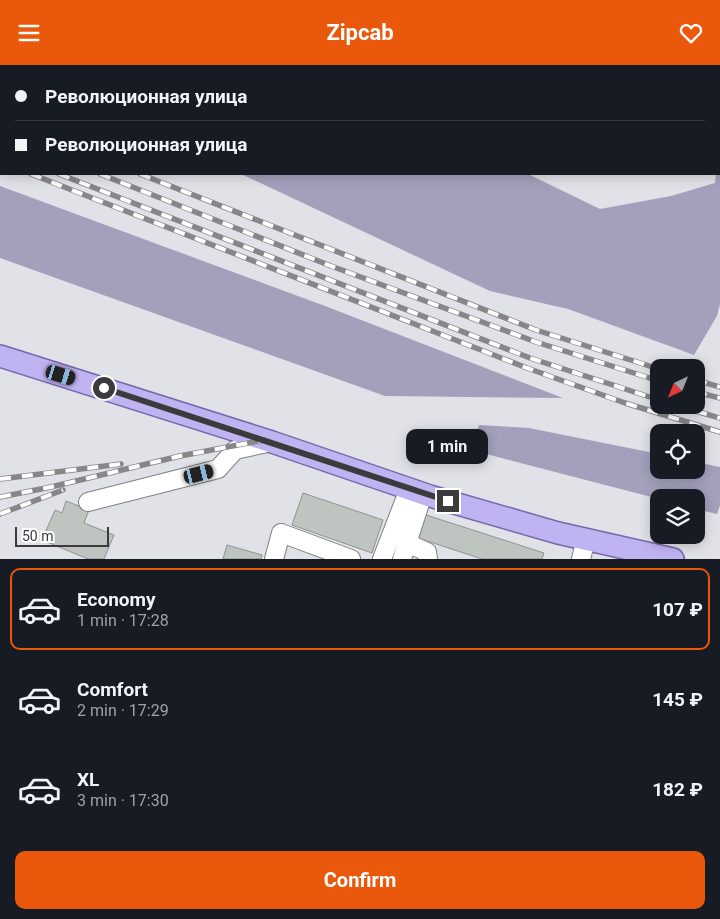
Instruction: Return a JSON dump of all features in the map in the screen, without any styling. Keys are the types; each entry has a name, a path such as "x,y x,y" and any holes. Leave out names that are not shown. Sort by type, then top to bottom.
{"main road":[{"path":"0,356 272,442 416,492 558,533 584,549 673,559"}],"lane":[{"path":"88,502 218,469 236,451 272,442"},
{"path":"416,492 404,551 427,552 428,559"},
{"path":"382,559 416,492"},
{"path":"274,559 281,533 351,559"}],"shaded area":[{"path":"243,175 530,175 600,209 671,196 715,183 716,175 720,175 720,304 717,316 694,355 568,309 490,291"},
{"path":"0,186 325,306 563,398 385,396 0,258"},
{"path":"479,425 529,428 650,452 650,479 705,479 705,464 720,467 720,505 717,514 705,511 705,489 650,489 650,497 471,450"}],"building":[{"path":"303,493 383,520 372,553 292,525"},
{"path":"66,501 89,510 84,523 114,535 104,559 88,559 42,540 55,510 62,513"},
{"path":"423,514 544,553 542,559 482,559 415,537"},
{"path":"227,545 262,555 261,559 223,559"}],"railway":[{"path":"34,175 527,368 625,403 720,432"},
{"path":"62,175 530,358 650,397"},
{"path":"103,175 331,266 536,342 650,378"},
{"path":"143,175 536,330 650,366"},
{"path":"705,383 720,387"},
{"path":"705,394 720,398"},
{"path":"705,414 720,418"},
{"path":"0,497 51,487 180,456 264,440"},
{"path":"0,479 121,464"},
{"path":"0,514 63,490"}],"route":[{"path":"104,388 448,501"}]}
